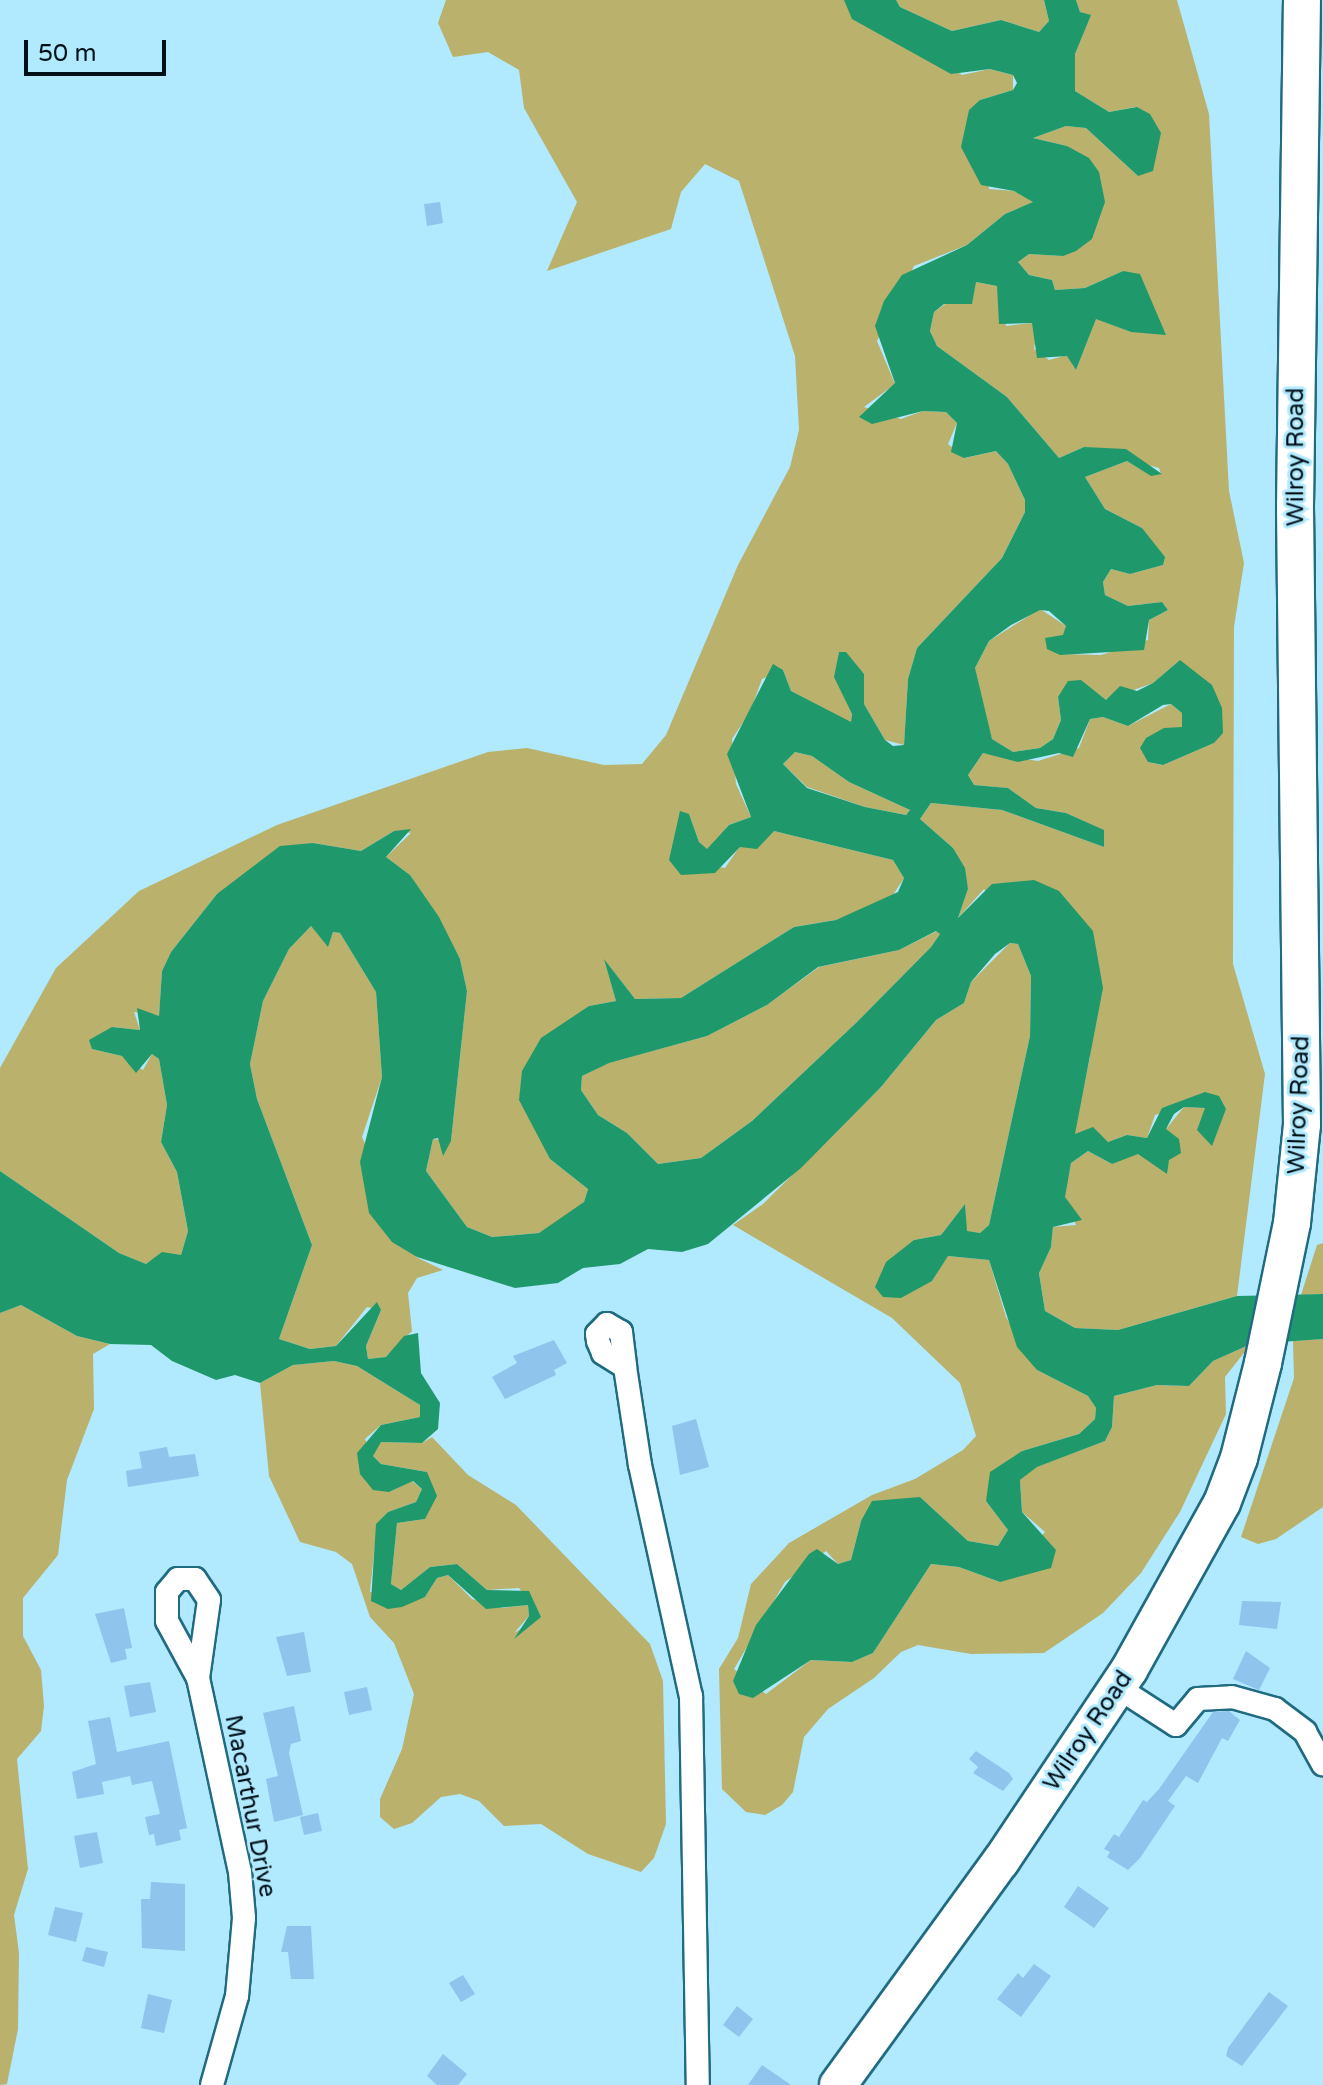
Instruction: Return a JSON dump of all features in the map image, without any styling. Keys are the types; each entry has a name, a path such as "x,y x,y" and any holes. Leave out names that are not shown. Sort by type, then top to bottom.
{"main road":[{"name":"Wilroy Road","path":"838,2085 1001,1861 1117,1687 1222,1503 1263,1363 1282,1273 1302,1125 1295,506 1302,0"}],"street":[{"path":"625,1367 640,1465 691,1696 698,2085"},
{"name":"Macarthur Drive","path":"198,1678 240,1872 244,1918 237,1996 212,2085"},
{"path":"1117,1687 1176,1725 1198,1699 1232,1697 1275,1709 1305,1732 1323,1764"}],"shaded area":[{"path":"446,0 844,0 962,75 990,69 1013,75 1013,90 980,100 989,189 1014,191 1034,202 1005,214 967,245 914,266 877,341 895,384 864,407 901,419 923,411 946,412 957,423 948,444 965,458 996,451 1008,464 1025,500 1025,512 1002,558 917,648 908,679 904,745 885,740 864,704 864,674 839,652 835,677 852,714 851,723 791,691 783,670 762,679 750,712 732,739 736,784 751,817 729,825 707,850 699,842 689,814 669,860 725,868 740,846 774,831 893,860 904,878 891,898 836,920 794,927 681,998 635,999 605,961 616,1001 589,1006 550,1159 588,1189 584,1202 561,1222 539,1233 492,1237 467,1227 426,1171 433,1139 451,1141 467,991 460,959 410,875 386,857 411,833 394,831 361,851 313,843 217,894 171,952 162,971 159,1016 134,1012 140,1030 112,1027 92,1049 122,1056 143,1070 152,1054 159,1059 167,1105 161,1142 177,1172 188,1231 181,1255 146,1264 119,1253 0,1171 0,1068 56,968 139,891 277,825 488,752 527,748 604,765 642,764 666,735 738,565 790,467 799,430 795,356 739,181 705,164 681,192 671,229 547,271 577,202 524,108 519,70 488,52 453,57 438,23"},
{"path":"844,0 896,0 900,7 952,31 1001,20 1039,32 1049,21 1044,0 1076,0 1080,12 1091,15 1075,54 1075,91 1109,112 1137,107 1150,114 1161,133 1153,171 1138,176 1086,128 1066,126 1033,138 1067,146 1089,158 1099,172 1105,202 1092,239 1076,251 1063,256 1029,254 1018,262 1029,275 1052,280 1055,290 1085,288 1123,271 1140,274 1166,335 1131,332 1096,319 1076,370 1067,356 1037,358 1032,323 999,324 997,286 976,282 972,304 944,304 934,312 930,331 937,346 1007,397 1059,458 1084,447 1126,449 1162,474 1151,476 1127,461 1085,477 1105,509 1142,528 1165,557 1163,565 1130,574 1111,569 1103,582 1105,595 1128,606 1162,602 1168,610 1149,620 1144,650 1060,655 1047,649 1045,638 1063,635 1066,626 1049,611 1040,610 1011,625 989,641 975,668 992,739 1013,752 1040,748 1053,739 1061,720 1058,697 1068,681 1081,680 1106,700 1120,686 1137,691 1153,683 1180,660 1212,685 1222,708 1223,733 1214,743 1163,765 1148,762 1140,748 1146,738 1164,728 1182,727 1182,713 1171,704 1163,705 1128,726 1103,717 1090,719 1073,757 1059,753 1018,762 983,753 968,775 974,785 1008,788 1036,808 1066,813 1104,830 1104,847 1002,810 931,803 920,819 953,848 965,868 968,889 958,918 992,884 1034,880 1059,891 1093,931 1103,988 1075,1134 1093,1127 1108,1142 1127,1135 1147,1138 1162,1108 1205,1092 1219,1096 1226,1109 1212,1146 1197,1130 1205,1108 1184,1107 1174,1114 1166,1129 1179,1139 1181,1153 1169,1160 1167,1174 1138,1154 1112,1164 1088,1151 1071,1163 1065,1197 1082,1220 1053,1227 1051,1247 1039,1273 1045,1311 1075,1328 1118,1330 1237,1296 1323,1294 1323,1339 1251,1344 1213,1361 1189,1386 1157,1385 1114,1396 1112,1427 1105,1441 1037,1467 1020,1480 1022,1512 1056,1550 1051,1568 1000,1582 959,1567 931,1564 873,1653 852,1662 811,1660 753,1698 739,1694 733,1681 756,1625 809,1554 817,1549 838,1564 851,1560 861,1521 872,1501 920,1497 968,1541 998,1546 1008,1530 986,1501 990,1472 1022,1451 1079,1434 1095,1419 1096,1408 1088,1396 1037,1370 1017,1347 989,1260 948,1256 932,1281 901,1298 883,1297 875,1287 886,1262 914,1240 941,1235 965,1204 967,1231 980,1233 989,1225 1030,1036 1031,976 1018,944 1010,943 995,954 971,982 964,1003 936,1020 881,1087 801,1168 708,1244 682,1252 648,1249 620,1264 583,1268 558,1283 515,1288 417,1257 392,1242 369,1213 360,1162 382,1077 376,992 340,933 333,932 328,947 311,926 289,949 263,1001 250,1064 257,1099 312,1245 279,1339 310,1349 336,1346 377,1302 381,1310 366,1346 368,1359 386,1357 404,1336 418,1333 421,1373 440,1403 438,1429 422,1443 381,1442 373,1456 381,1464 427,1472 437,1496 425,1519 397,1523 391,1584 401,1590 430,1567 457,1564 487,1590 529,1591 541,1617 514,1639 529,1616 528,1605 486,1609 448,1575 437,1578 425,1597 402,1607 388,1609 371,1601 376,1524 388,1512 416,1502 422,1489 413,1481 389,1492 373,1490 360,1474 357,1453 381,1425 420,1417 420,1405 357,1366 334,1361 293,1365 260,1383 235,1375 216,1380 172,1361 151,1345 110,1344 77,1336 21,1305 0,1313 0,1171 119,1253 146,1264 162,1252 181,1255 188,1231 177,1172 161,1142 167,1105 159,1059 152,1054 136,1073 122,1056 92,1049 89,1040 112,1027 140,1030 137,1008 159,1016 162,971 171,952 217,894 280,846 313,843 361,851 394,831 411,829 386,857 410,875 439,917 460,959 467,991 451,1141 443,1156 438,1138 433,1139 426,1171 467,1227 492,1237 539,1233 584,1202 588,1189 550,1159 519,1100 522,1071 541,1038 589,1006 616,1001 604,959 635,999 681,998 794,927 836,920 898,892 904,878 893,860 774,831 757,849 740,847 715,873 681,875 669,860 680,811 689,814 699,842 707,849 729,825 751,817 727,754 773,664 783,670 791,691 851,722 852,714 834,677 839,652 846,652 864,674 864,704 885,740 893,746 904,745 908,679 917,648 1002,558 1025,512 1025,500 1008,464 996,451 964,458 951,452 957,423 946,412 923,411 872,424 859,417 895,383 875,326 884,301 902,275 967,245 1005,214 1033,202 1014,191 981,185 961,147 969,110 980,100 1013,90 1017,83 1013,75 990,69 951,74 852,19","holes":["795,752 812,756 849,782 910,810 906,815 865,807 807,788 783,764","936,931 940,934 931,947 857,1022 752,1121 701,1158 658,1164 627,1133 598,1115 581,1090 582,1076 609,1063 707,1036 767,1005 818,967 899,950"]},
{"path":"896,0 1044,0 1049,21 1039,32 1001,20 952,31 900,7"},
{"path":"1076,0 1177,0 1209,114 1229,491 1244,563 1234,627 1233,964 1265,1074 1237,1296 1118,1330 1075,1328 1045,1311 1039,1272 1051,1247 1053,1227 1076,1225 1064,1197 1071,1163 1088,1151 1112,1164 1166,1129 1184,1107 1205,1108 1206,1114 1219,1096 1155,1115 1147,1138 1127,1135 1108,1142 1074,1134 1090,1057 984,889 958,918 968,889 953,848 920,819 931,803 1002,810 1104,847 1103,830 1066,813 1036,808 1008,788 974,785 968,775 983,753 1038,761 1079,748 1090,719 1103,717 1128,726 1171,704 1182,713 1182,727 1148,762 1163,765 1214,743 1180,660 1153,683 1106,700 1081,681 1058,697 1061,720 1053,739 1040,748 1013,752 992,739 975,682 975,668 989,641 1040,609 1066,626 1060,654 1101,655 1148,640 1149,620 1168,610 1162,602 1128,606 1105,595 1103,582 1111,569 1130,574 1163,565 1142,528 1105,509 1085,477 1127,461 1151,475 1161,474 1159,468 1084,447 1059,458 1007,397 937,346 930,331 934,312 976,282 997,286 1006,326 1032,323 1037,331 1034,349 1049,360 1067,355 1076,370 1096,318 1131,332 1123,271 1085,288 1055,290 1052,280 1029,275 1018,262 1029,254 1063,256 1067,146 1033,138 1066,126 1086,128 1138,176 1150,114 1136,107 1109,112 1075,91 1075,54 1090,16 1080,12"},
{"path":"795,752 812,756 849,782 910,810 906,815 865,807 807,787 783,764"},
{"path":"311,926 328,946 333,932 340,933 376,992 382,1077 362,1137 416,1257 443,1270 417,1278 408,1293 412,1331 386,1357 368,1359 366,1346 381,1310 367,1307 336,1346 310,1349 279,1339 312,1245 257,1099 250,1064 263,1001 289,949"},
{"path":"937,931 940,934 931,947 857,1022 752,1121 701,1158 658,1164 627,1133 598,1115 581,1090 582,1076 608,1063 707,1036 767,1005 819,967 899,950"},
{"path":"1010,943 1018,944 1031,976 1030,1036 989,1225 980,1233 966,1232 965,1204 941,1235 914,1240 932,1281 947,1256 989,1260 1006,1317 1037,1370 1088,1396 1096,1408 1095,1419 1079,1434 1022,1451 986,1501 1008,1530 998,1546 968,1541 920,1497 861,1521 851,1560 838,1564 826,1551 785,1582 734,1669 766,1694 811,1660 852,1662 873,1653 931,1564 959,1567 1000,1582 1045,1532 1022,1512 1020,1480 1036,1467 1105,1441 1112,1427 1114,1396 1157,1385 1189,1386 1213,1361 1251,1344 1225,1377 1226,1414 1180,1512 1141,1573 1103,1613 1044,1653 971,1654 918,1645 901,1652 874,1678 828,1709 804,1737 793,1792 782,1805 765,1815 746,1812 722,1789 719,1669 738,1638 751,1584 789,1543 872,1495 915,1479 963,1450 976,1436 960,1383 892,1318 733,1225 763,1204 881,1087 936,1020 964,1003 971,982"},
{"path":"1323,1243 1323,1294 1301,1295 1317,1245"},
{"path":"21,1305 77,1336 110,1344 93,1354 94,1409 67,1480 58,1555 23,1598 23,1636 41,1670 44,1706 41,1731 17,1759 28,1869 14,1915 19,1953 18,2029 7,2084 0,2085 0,1313"},
{"path":"1323,1339 1323,1507 1276,1539 1258,1544 1241,1537 1294,1378 1293,1341"},
{"path":"334,1361 357,1366 420,1405 420,1417 381,1425 365,1439 389,1492 412,1481 422,1489 416,1502 388,1512 377,1524 370,1592 425,1597 437,1578 448,1575 472,1599 502,1608 528,1605 529,1616 514,1633 540,1617 519,1588 487,1590 457,1564 430,1567 401,1590 391,1584 397,1523 425,1519 427,1472 381,1464 373,1456 375,1447 381,1442 422,1443 432,1437 468,1475 516,1505 650,1644 663,1681 666,1824 654,1858 641,1872 588,1854 541,1824 504,1826 479,1801 460,1794 441,1797 412,1823 394,1829 380,1817 380,1799 402,1749 414,1694 394,1643 370,1617 352,1564 336,1552 300,1542 269,1476 260,1383 293,1365"}],"building":[{"path":"440,202 443,223 427,226 424,204"},
{"path":"554,1340 567,1363 554,1370 556,1375 505,1399 492,1377 517,1363 513,1356"},
{"path":"696,1419 709,1467 680,1475 672,1426"},
{"path":"167,1447 169,1457 195,1454 199,1476 128,1487 126,1471 142,1468 139,1452"},
{"path":"1242,1601 1281,1602 1277,1629 1239,1625"},
{"path":"124,1608 132,1648 125,1649 127,1659 111,1663 95,1614"},
{"path":"304,1632 311,1672 287,1676 276,1637"},
{"path":"1246,1651 1270,1668 1259,1690 1233,1679"},
{"path":"150,1682 156,1712 130,1717 124,1686"},
{"path":"367,1687 372,1710 349,1715 344,1692"},
{"path":"294,1706 301,1741 291,1744 289,1753 303,1815 274,1822 266,1779 278,1776 263,1713"},
{"path":"1229,1711 1240,1720 1228,1741 1222,1738 1198,1783 1186,1776 1168,1801 1175,1806 1140,1858 1128,1870 1107,1857 1110,1852 1104,1849 1114,1834 1119,1837 1143,1800 1147,1802 1159,1789 1213,1712"},
{"path":"110,1717 117,1752 169,1741 187,1828 179,1830 181,1840 156,1846 154,1834 149,1835 145,1817 160,1814 152,1781 132,1785 130,1776 102,1782 104,1794 77,1799 72,1772 96,1764 88,1721"},
{"path":"976,1751 1009,1773 1013,1779 1003,1791 973,1773 978,1767 969,1759"},
{"path":"318,1813 322,1831 304,1835 300,1817"},
{"path":"97,1832 103,1863 80,1868 74,1836"},
{"path":"151,1882 185,1884 185,1951 142,1948 141,1899 150,1899"},
{"path":"1078,1886 1109,1908 1094,1928 1064,1907"},
{"path":"55,1907 83,1913 76,1942 48,1935"},
{"path":"287,1926 311,1926 314,1979 291,1979 288,1952 281,1952"},
{"path":"86,1947 108,1952 104,1967 82,1961"},
{"path":"1034,1964 1051,1976 1021,2017 997,1999 1018,1973 1023,1978"},
{"path":"463,1975 475,1994 461,2002 449,1983"},
{"path":"1269,1992 1288,2006 1242,2066 1226,2056 1228,2048"},
{"path":"148,1994 172,2000 164,2033 141,2028"},
{"path":"737,2006 753,2019 739,2037 723,2025"},
{"path":"443,2054 467,2074 458,2085 437,2085 427,2076"},
{"path":"762,2065 791,2085 748,2085"}]}
